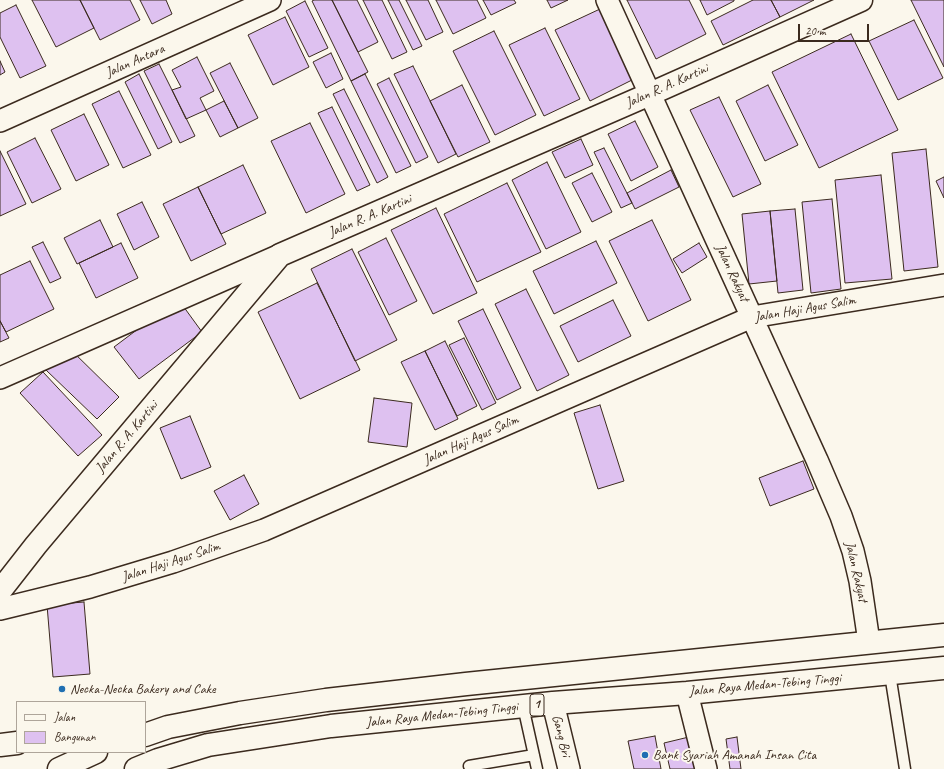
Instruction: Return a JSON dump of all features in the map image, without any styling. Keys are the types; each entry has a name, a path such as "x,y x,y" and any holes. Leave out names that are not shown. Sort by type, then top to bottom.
{"main road":[{"name":"Jalan R. A. Kartini","path":"0,591 36,545 280,255 650,94 861,0"},
{"name":"Jalan Raya Medan-Tebing Tinggi","path":"146,735 168,727 240,713 326,700 466,684 944,635"},
{"name":"Jalan Raya Medan-Tebing Tinggi","path":"136,769 158,760 208,745 331,726 553,703 687,693 944,668"},
{"path":"146,730 168,727"},
{"path":"0,745 16,743"},
{"path":"59,769 94,753"}],"street":[{"name":"Jalan Antara","path":"0,121 270,0"},
{"name":"Jalan Rakyat","path":"607,0 818,460 853,551 860,581 869,642"},
{"path":"0,378 179,298 280,255"},
{"name":"Jalan Haji Agus Salim","path":"0,609 90,587 165,565 264,530 752,317 944,285"},
{"path":"687,693 706,769"},
{"name":"Gang Bri","path":"553,703 569,769"}],"lane":[{"path":"890,674 905,769"},
{"path":"524,706 537,769"},
{"path":"469,766 534,755"}],"building":[{"path":"32,0 80,0 94,28 56,47"},
{"path":"80,0 130,0 140,20 100,40"},
{"path":"140,0 166,0 172,14 152,24"},
{"path":"332,0 368,72 351,81 312,1"},
{"path":"332,0 357,0 378,42 358,52"},
{"path":"363,0 382,0 407,52 392,59"},
{"path":"388,0 399,0 422,46 413,50"},
{"path":"406,0 428,0 443,32 426,40"},
{"path":"436,0 477,0 486,18 453,34"},
{"path":"483,0 514,0 516,3 491,15"},
{"path":"547,0 568,0 551,8"},
{"path":"627,0 689,0 706,34 656,59"},
{"path":"700,0 734,0 734,1 707,15"},
{"path":"753,0 771,0 780,17 723,45 711,21"},
{"path":"771,0 814,0 780,17"},
{"path":"911,0 944,0 944,67"},
{"path":"305,1 328,48 309,57 286,11"},
{"path":"16,5 46,66 20,78 0,37 0,13"},
{"path":"600,9 634,79 590,101 555,30"},
{"path":"285,17 309,67 273,85 248,35"},
{"path":"914,20 943,78 898,100 869,41"},
{"path":"545,28 580,99 544,116 509,45"},
{"path":"494,31 536,115 495,135 453,51"},
{"path":"851,34 898,130 819,168 772,72"},
{"path":"331,53 343,79 326,88 313,62"},
{"path":"197,57 214,91 200,98 206,110 186,119 172,90 181,87 172,70"},
{"path":"0,61 5,72 0,75"},
{"path":"230,63 258,118 238,128 210,73"},
{"path":"159,64 195,136 180,143 144,71"},
{"path":"413,66 456,154 438,163 394,74"},
{"path":"139,74 172,142 158,149 125,82"},
{"path":"365,74 411,166 396,173 351,81"},
{"path":"389,78 428,157 416,163 377,84"},
{"path":"462,85 490,142 458,157 430,101"},
{"path":"768,85 798,145 765,161 736,101"},
{"path":"344,89 388,177 377,183 333,94"},
{"path":"119,91 151,155 123,168 92,104"},
{"path":"719,97 761,184 733,197 690,110"},
{"path":"224,101 238,128 220,137 206,110"},
{"path":"332,107 370,185 357,191 318,113"},
{"path":"84,114 109,165 76,181 51,130"},
{"path":"635,121 658,167 631,181 608,134"},
{"path":"310,123 345,194 306,213 271,141"},
{"path":"35,138 61,189 32,203 7,152"},
{"path":"581,139 593,165 565,178 552,152"},
{"path":"604,148 632,203 621,208 594,152"},
{"path":"926,149 938,267 904,271 892,153"},
{"path":"0,151 26,204 0,216"},
{"path":"547,162 581,232 546,249 512,180"},
{"path":"243,165 266,213 221,234 198,187"},
{"path":"671,170 679,187 635,209 627,193"},
{"path":"592,173 612,212 592,222 572,183"},
{"path":"881,175 892,279 845,283 835,180"},
{"path":"944,177 944,198 936,181"},
{"path":"507,183 541,252 477,282 444,214"},
{"path":"198,187 226,244 191,261 163,204"},
{"path":"832,199 841,289 811,293 802,202"},
{"path":"142,202 159,237 134,250 117,214"},
{"path":"436,208 477,293 433,314 391,230"},
{"path":"795,209 803,290 778,293 770,211"},
{"path":"770,211 777,281 749,284 742,214"},
{"path":"100,220 113,247 77,264 64,238"},
{"path":"652,220 691,300 648,321 609,241"},
{"path":"386,238 417,301 389,315 358,252"},
{"path":"596,241 617,283 554,314 533,271"},
{"path":"43,242 61,278 50,283 32,247"},
{"path":"121,243 138,278 96,298 79,263"},
{"path":"699,243 707,257 682,273 673,259"},
{"path":"352,249 397,340 355,361 311,269"},
{"path":"30,261 54,309 6,332 0,321 0,275"},
{"path":"317,283 360,370 300,399 258,312"},
{"path":"526,289 569,375 537,391 495,304"},
{"path":"178,299 202,332 139,379 114,347"},
{"path":"613,300 631,336 578,362 560,326"},
{"path":"483,309 521,388 497,400 458,321"},
{"path":"0,321 9,338 0,342"},
{"path":"464,338 496,403 482,410 449,345"},
{"path":"445,341 477,406 457,416 425,351"},
{"path":"68,347 119,397 97,419 46,370"},
{"path":"425,351 458,419 435,430 401,362"},
{"path":"43,372 102,435 78,456 20,393"},
{"path":"374,398 412,403 407,447 368,442"},
{"path":"600,405 624,481 598,489 574,413"},
{"path":"190,416 211,467 181,479 160,428"},
{"path":"803,461 814,489 770,506 759,478"},
{"path":"244,475 259,504 230,520 214,491"},
{"path":"84,602 90,674 53,677 47,605"},
{"name":"Bank Syariah Amanah Insan Cita","path":"655,736 661,769 634,769 628,741"},
{"path":"693,736 701,769 670,769 664,743"},
{"path":"737,737 741,769 730,769 726,739"}],"place":[{"name":"Necka-Necka Bakery and Cake","path":"62,689"},
{"name":"Bank Syariah Amanah Insan Cita","path":"645,755"}]}
